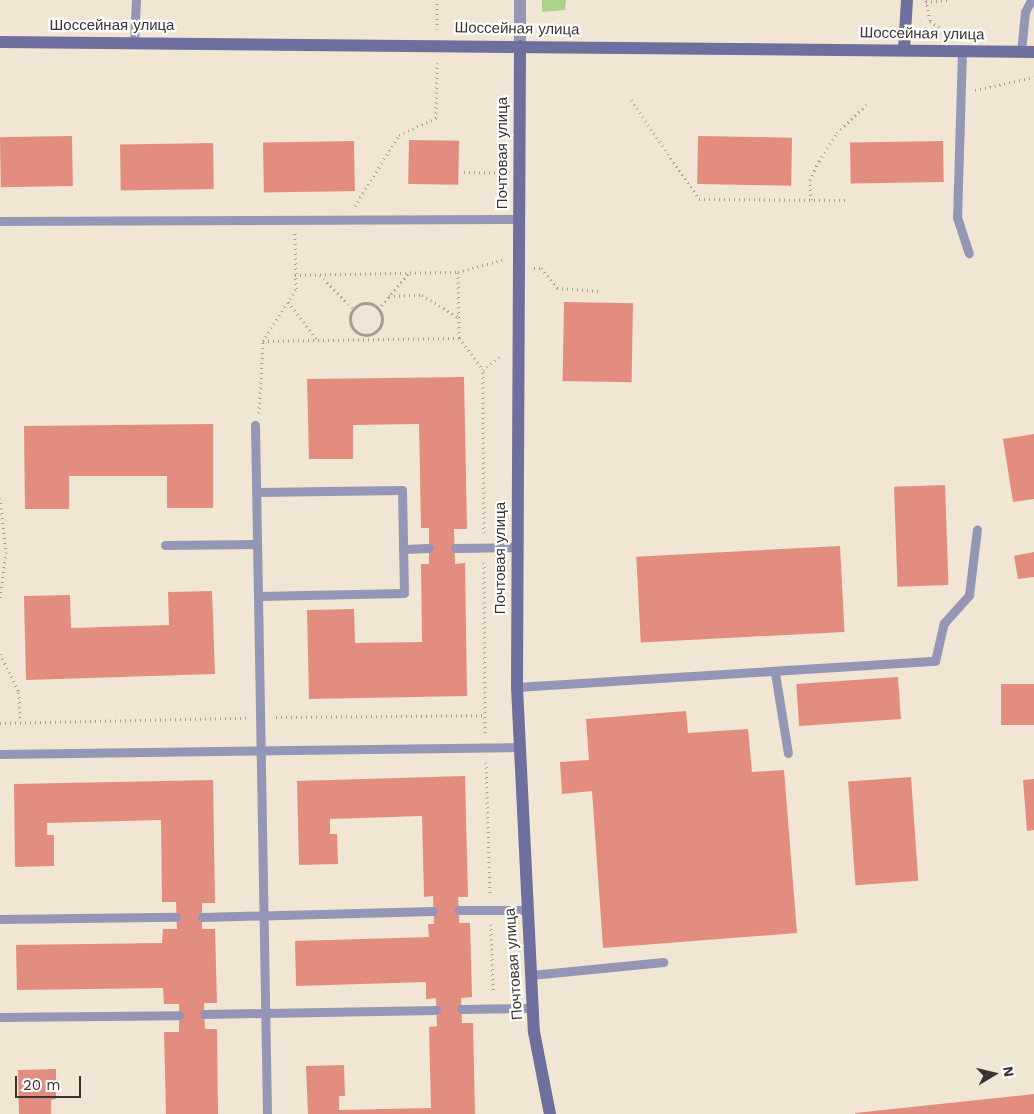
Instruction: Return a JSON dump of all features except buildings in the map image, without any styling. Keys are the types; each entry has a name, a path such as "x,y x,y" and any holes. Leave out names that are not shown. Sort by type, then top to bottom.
{"street":[{"name":"Почтовая улица","path":"520,0 517,687 530,975 533,1008 550,1114"},
{"path":"904,50 907,0"},
{"name":"Шоссейная улица","path":"0,42 1028,52"}],"lane":[{"path":"134,42 136,0"},
{"path":"1028,52 1025,12 1030,0"},
{"path":"962,51 957,217 969,253"},
{"path":"0,221 295,218 519,219"},
{"path":"256,425 267,1114"},
{"path":"257,492 402,490 404,593 258,596"},
{"path":"517,687 775,673 935,661 944,623 969,595 977,529"},
{"path":"164,545 257,544"},
{"path":"455,548 518,547"},
{"path":"403,549 429,548"},
{"path":"775,673 788,753"},
{"path":"0,754 520,746"},
{"path":"459,910 526,910"},
{"path":"202,917 433,911"},
{"path":"0,919 176,918"},
{"path":"530,975 663,962"},
{"path":"461,1009 533,1008"},
{"path":"204,1014 436,1010"},
{"path":"0,1017 179,1014"}],"path":[{"path":"920,2 951,0"},
{"path":"926,1 930,21 937,29 952,33"},
{"path":"961,97 994,83 1034,78"},
{"path":"631,100 698,199 846,200"},
{"path":"811,200 810,180 819,160 837,133 868,104"},
{"path":"348,218 399,135 436,118"},
{"path":"464,172 503,172"},
{"path":"256,425 261,407 263,341 296,289 295,218"},
{"path":"295,275 458,272 503,260"},
{"path":"519,268 541,268 557,288 601,291"},
{"path":"458,272 459,338 483,370"},
{"path":"378,308 409,273"},
{"path":"319,275 353,309"},
{"path":"389,296 422,296 458,318"},
{"path":"288,302 317,340"},
{"path":"353,309 361,304 378,308"},
{"path":"365,338 381,326 378,308"},
{"path":"353,309 351,326 365,338"},
{"path":"263,341 459,338"},
{"path":"0,498 6,552 0,599"},
{"path":"0,654 19,692 20,722"},
{"path":"0,722 485,715"}],"green space":[{"path":"542,0 566,0 565,10 542,12"}]}
